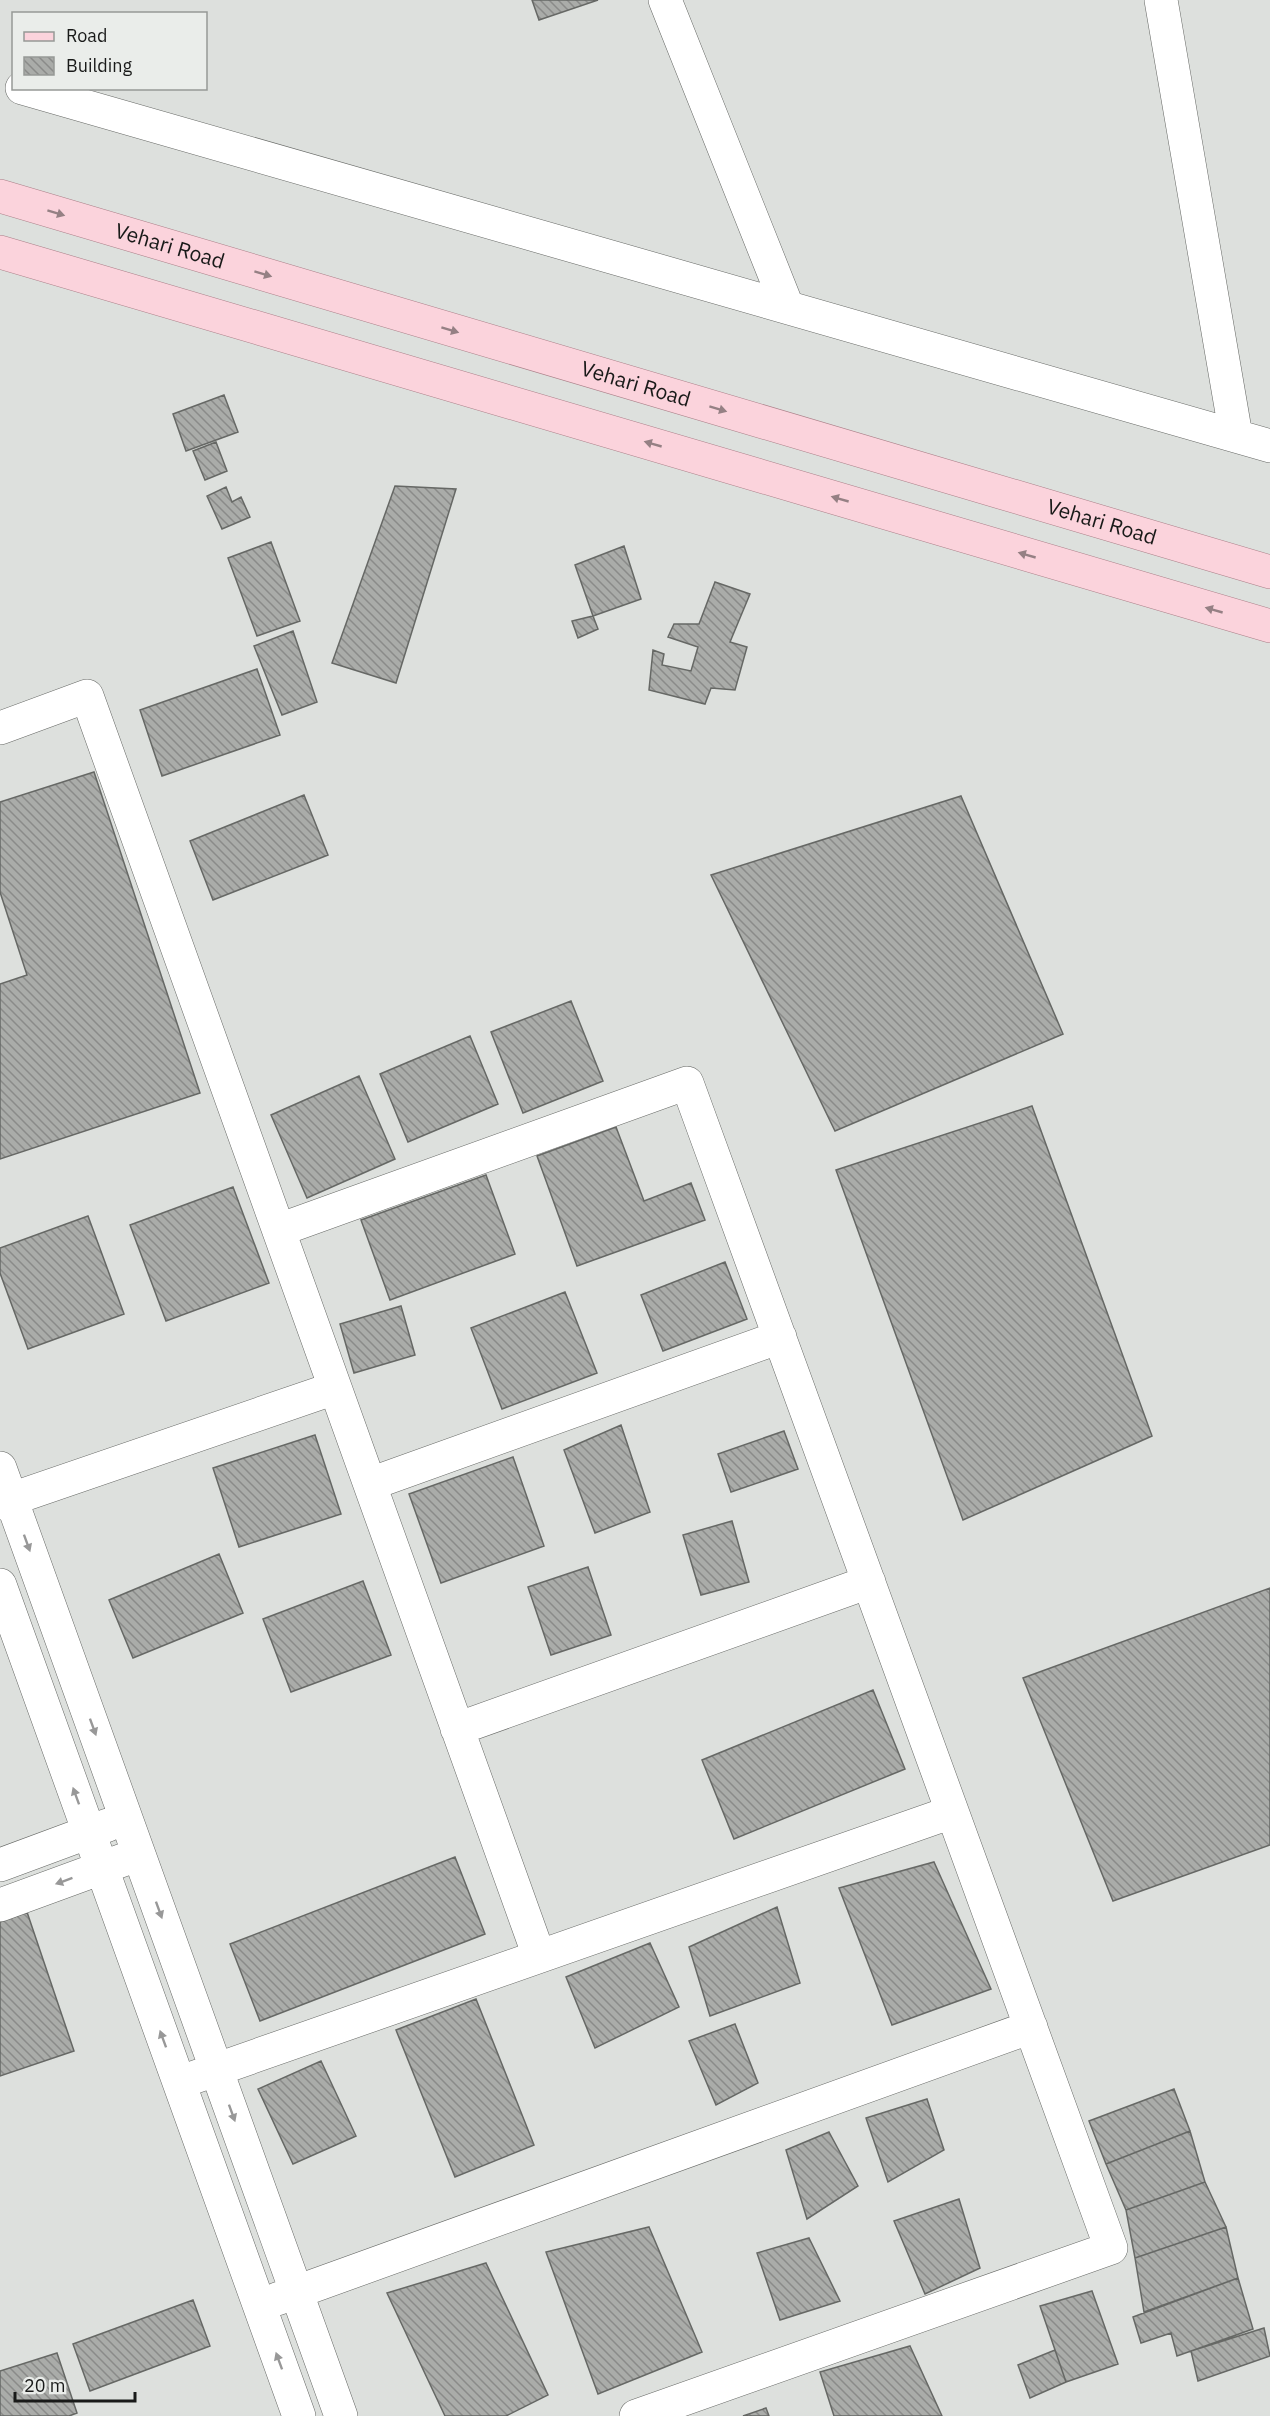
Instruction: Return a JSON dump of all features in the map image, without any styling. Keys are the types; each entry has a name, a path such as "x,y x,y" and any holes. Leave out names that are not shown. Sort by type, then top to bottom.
{"main road":[{"name":"Vehari Road","path":"0,196 1270,572"},
{"path":"0,252 1270,626"}],"street":[{"path":"665,0 787,306"},
{"path":"1161,0 1236,436"},
{"path":"29,90 1270,446"},
{"path":"0,728 87,696 539,1956"},
{"path":"279,1230 687,1083 1112,2248 636,2416"},
{"path":"370,1484 780,1337"},
{"path":"6,1501 335,1388"},
{"path":"0,1468 6,1501 139,1854 341,2416"},
{"path":"457,1728 869,1582"},
{"path":"0,1585 299,2416"},
{"path":"179,2084 216,2069 952,1812"},
{"path":"0,1865 126,1819"},
{"path":"0,1905 139,1854"},
{"path":"260,2306 296,2291 1031,2027"}],"building":[{"path":"532,0 598,0 539,20"},
{"path":"224,395 238,432 186,451 173,414"},
{"path":"216,442 227,471 205,480 193,451"},
{"path":"395,486 456,489 396,683 332,663"},
{"path":"226,487 232,502 241,497 250,517 222,529 207,496"},
{"path":"271,542 300,621 257,636 228,558"},
{"path":"624,546 641,599 593,616 575,565"},
{"path":"715,582 750,594 730,642 747,647 735,690 711,688 705,704 649,690 653,650 664,654 662,665 691,671 698,647 668,637 674,624 699,624"},
{"path":"593,616 598,629 578,638 572,621"},
{"path":"293,631 317,702 282,715 254,646"},
{"path":"257,669 280,735 162,776 140,710"},
{"path":"94,772 200,1093 0,1159 0,984 27,975 0,892 0,802"},
{"path":"304,795 328,855 213,900 190,841"},
{"path":"961,796 1063,1034 835,1131 711,875"},
{"path":"571,1001 603,1081 523,1113 491,1032"},
{"path":"470,1036 498,1104 408,1142 380,1074"},
{"path":"359,1076 395,1159 307,1198 271,1115"},
{"path":"1032,1106 1152,1436 963,1520 836,1170"},
{"path":"616,1127 644,1201 691,1183 705,1220 577,1266 537,1156"},
{"path":"486,1175 515,1254 390,1300 361,1220"},
{"path":"233,1187 269,1283 166,1321 130,1225"},
{"path":"88,1216 124,1314 28,1349 0,1273 0,1248"},
{"path":"725,1262 747,1319 663,1351 641,1295"},
{"path":"565,1292 597,1373 502,1409 471,1328"},
{"path":"401,1306 415,1355 354,1373 340,1324"},
{"path":"621,1425 650,1512 595,1533 564,1450"},
{"path":"784,1431 798,1469 731,1492 718,1454"},
{"path":"315,1435 341,1514 239,1547 213,1468"},
{"path":"513,1457 544,1546 441,1583 409,1494"},
{"path":"732,1521 749,1582 701,1595 683,1535"},
{"path":"219,1554 243,1613 133,1658 109,1600"},
{"path":"588,1567 611,1635 551,1655 528,1587"},
{"path":"363,1581 391,1655 291,1692 263,1619"},
{"path":"1270,1588 1270,1845 1113,1901 1023,1678"},
{"path":"873,1690 905,1769 734,1839 702,1760"},
{"path":"455,1857 485,1934 260,2021 230,1944"},
{"path":"934,1862 991,1989 892,2025 839,1888"},
{"path":"777,1907 800,1983 710,2016 689,1947"},
{"path":"27,1912 74,2051 0,2076 0,1922"},
{"path":"650,1943 679,2007 595,2048 566,1977"},
{"path":"476,1999 534,2145 455,2177 396,2030"},
{"path":"735,2024 758,2083 716,2105 689,2041"},
{"path":"321,2061 356,2136 293,2164 258,2089"},
{"path":"1174,2089 1190,2131 1106,2164 1089,2121"},
{"path":"927,2099 944,2150 888,2182 866,2118"},
{"path":"1190,2131 1205,2182 1126,2210 1106,2164"},
{"path":"829,2132 858,2186 807,2219 786,2150"},
{"path":"1205,2182 1226,2227 1135,2258 1126,2210"},
{"path":"959,2199 980,2268 925,2294 894,2221"},
{"path":"649,2227 702,2352 598,2394 546,2252"},
{"path":"1226,2227 1238,2278 1144,2312 1135,2258"},
{"path":"809,2238 840,2301 780,2320 757,2253"},
{"path":"486,2263 548,2395 506,2416 445,2416 387,2293"},
{"path":"1238,2278 1253,2329 1177,2356 1171,2333 1141,2343 1133,2317"},
{"path":"1092,2291 1118,2364 1066,2382 1040,2306"},
{"path":"193,2300 210,2346 90,2391 73,2344"},
{"path":"1264,2328 1270,2356 1198,2381 1191,2351"},
{"path":"910,2346 942,2416 834,2416 820,2372"},
{"path":"1055,2350 1066,2382 1030,2398 1018,2365"},
{"path":"57,2353 77,2413 69,2416 0,2416 0,2371"},
{"path":"766,2408 769,2416 743,2416"}]}
